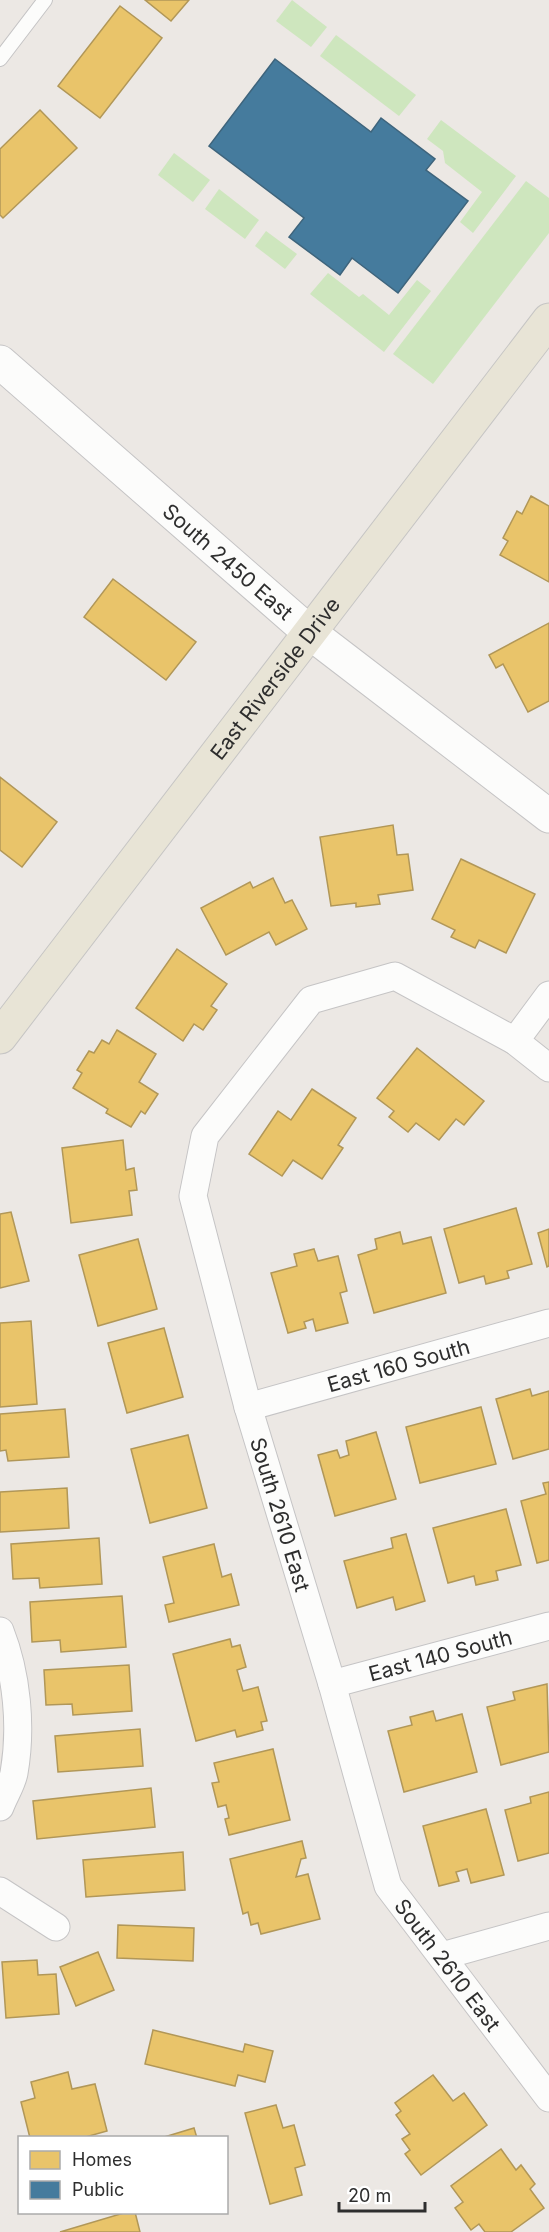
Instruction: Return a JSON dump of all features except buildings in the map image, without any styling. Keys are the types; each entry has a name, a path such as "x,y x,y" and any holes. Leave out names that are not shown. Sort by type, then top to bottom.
{"main road":[{"name":"East Riverside Drive","path":"0,1037 549,320"}],"street":[{"name":"South 2450 East","path":"0,362 309,633 549,816"},
{"name":"South 2610 East","path":"515,1041 395,976 311,1000 205,1136 193,1196 248,1407 332,1684 388,1886 549,2098"},
{"path":"549,995 515,1041 549,1068"},
{"name":"East 160 South","path":"248,1407 549,1323"},
{"name":"East 140 South","path":"332,1684 549,1626"},
{"path":"0,1631 8,1651 18,1713 14,1774 0,1807"},
{"path":"0,1891 56,1927"},
{"path":"442,1956 549,1926"}],"lane":[{"path":"0,59 45,0"}],"green space":[{"path":"292,0 327,27 311,47 276,21"},
{"path":"336,35 416,95 399,116 320,56"},
{"path":"441,120 516,176 473,233 460,222 482,192 445,163 443,151 427,139"},
{"path":"174,153 210,180 193,202 158,175"},
{"path":"526,181 549,198 549,233 433,384 393,354"},
{"path":"219,189 259,220 245,239 205,209"},
{"path":"266,231 297,254 285,269 255,246"},
{"path":"328,273 359,297 363,294 389,315 417,280 431,291 384,352 310,294"}]}
